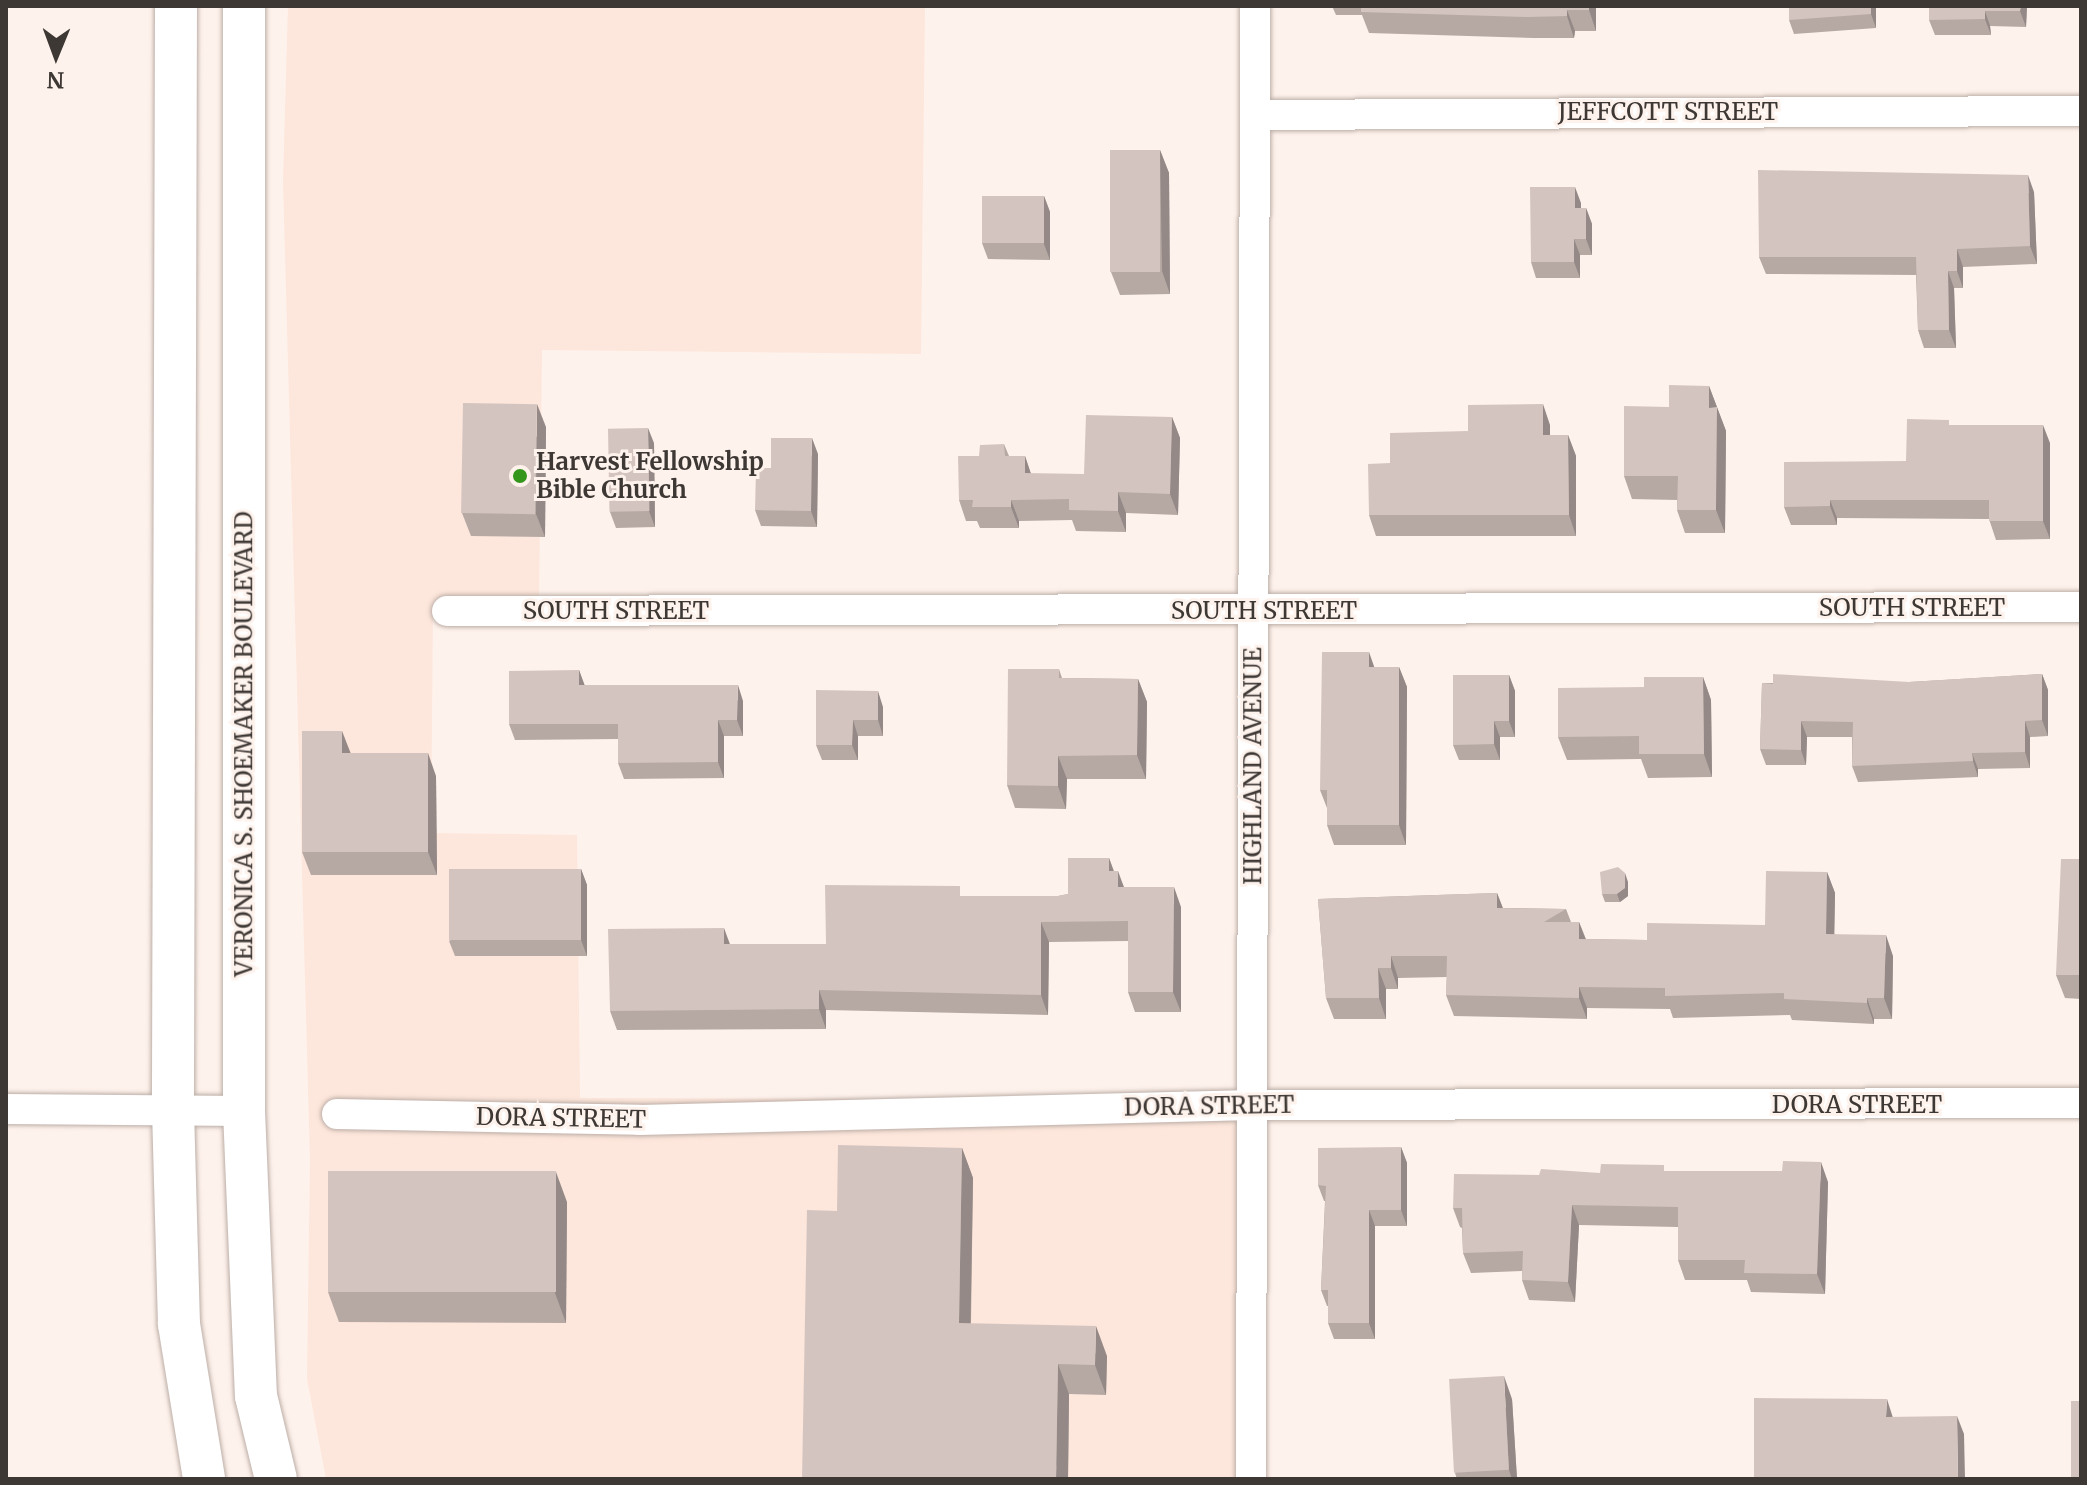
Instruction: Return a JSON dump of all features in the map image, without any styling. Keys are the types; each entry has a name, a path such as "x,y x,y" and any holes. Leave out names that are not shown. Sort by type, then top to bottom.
{"street":[{"path":"176,6 173,1110 179,1324 204,1479"},
{"name":"VERONICA S. SHOEMAKER BOULEVARD","path":"244,6 244,1111 256,1396 276,1479"},
{"name":"HIGHLAND AVENUE","path":"1251,1479 1255,6"},
{"name":"JEFFCOTT STREET","path":"1255,115 2081,111"},
{"name":"SOUTH STREET","path":"447,611 1253,612 2081,607"},
{"name":"DORA STREET","path":"337,1114 639,1120 1253,1105 2081,1103"},
{"path":"6,1109 244,1111"}],"shaded area":[{"path":"288,6 925,6 921,354 542,350 539,598 433,602 431,833 577,835 580,1098 1241,1100 1241,1479 326,1479 307,1379 310,1160 283,181"}],"building":[{"path":"1361,6 1589,6 1589,10 1567,10 1567,16 1527,17 1361,12"},
{"path":"1789,6 1871,6 1871,14 1789,20"},
{"path":"1929,6 2021,6 2020,11 1985,11 1985,19 1929,20"},
{"path":"1110,150 1160,150 1160,272 1110,272"},
{"path":"1758,170 2028,175 2030,246 1957,249 1957,271 1948,271 1949,330 1918,330 1916,257 1759,257"},
{"path":"1530,187 1575,187 1575,208 1586,208 1586,239 1574,239 1574,262 1531,262"},
{"path":"982,196 1044,196 1044,243 982,243"},
{"path":"1669,385 1709,386 1709,408 1717,407 1716,510 1677,510 1678,476 1624,476 1624,406 1669,407"},
{"path":"463,403 537,404 535,514 461,513"},
{"path":"1543,404 1543,435 1568,435 1569,515 1369,515 1368,464 1390,463 1390,433 1468,431 1468,405"},
{"path":"1086,415 1172,417 1170,494 1118,492 1118,511 1069,510 1069,499 1011,500 1011,507 972,507 973,500 959,500 958,456 979,456 980,445 1004,444 1005,456 1025,456 1025,473 1084,474"},
{"path":"1907,419 1949,420 1949,425 2043,425 2043,521 1989,521 1989,500 1830,500 1830,506 1784,507 1784,462 1906,461"},
{"path":"648,428 649,511 609,512 608,429"},
{"path":"771,438 812,438 811,511 755,510 756,468 771,468"},
{"path":"1322,652 1369,652 1369,667 1399,667 1399,825 1327,825 1327,790 1320,790"},
{"path":"1008,669 1059,669 1059,678 1138,679 1137,755 1058,756 1058,786 1007,785"},
{"path":"579,670 579,685 738,685 737,720 718,720 718,762 618,763 618,724 509,724 509,671"},
{"path":"1773,674 1909,682 2042,674 2042,720 2025,721 2025,752 1972,753 1973,761 1852,766 1853,722 1801,721 1801,750 1760,749 1762,683 1773,684"},
{"path":"1453,675 1509,675 1509,721 1494,721 1494,744 1453,745"},
{"path":"1644,677 1703,677 1704,754 1639,754 1639,736 1558,737 1558,688 1644,687"},
{"path":"816,690 878,691 878,720 853,720 852,745 816,745"},
{"path":"302,731 342,731 342,753 428,753 428,852 302,852"},
{"path":"1068,858 1109,858 1109,871 1118,871 1118,887 1174,887 1173,992 1128,992 1128,921 1041,922 1041,995 819,990 819,1009 610,1011 608,929 724,928 724,944 826,944 825,885 960,886 960,896 1058,896 1068,894"},
{"path":"2061,859 2081,859 2081,975 2056,975"},
{"path":"1618,867 1625,873 1625,888 1617,894 1602,894 1600,872"},
{"path":"449,869 581,869 581,940 449,940"},
{"path":"1766,871 1827,872 1826,934 1886,935 1884,998 1867,998 1867,1003 1784,999 1784,993 1665,996 1665,988 1579,987 1579,998 1446,995 1447,956 1391,956 1391,968 1378,968 1379,998 1326,998 1318,899 1497,893 1497,908 1566,909 1544,922 1579,922 1579,939 1647,940 1647,923 1765,925"},
{"path":"838,1145 962,1148 959,1323 1096,1326 1095,1365 1058,1364 1056,1479 802,1479 807,1210 837,1211"},
{"path":"1401,1147 1401,1210 1369,1210 1369,1323 1328,1323 1328,1290 1321,1290 1326,1186 1318,1185 1318,1148"},
{"path":"1783,1161 1821,1162 1817,1274 1744,1273 1745,1260 1678,1260 1678,1207 1572,1205 1568,1282 1522,1280 1523,1251 1463,1253 1462,1208 1453,1208 1454,1174 1539,1175 1541,1169 1600,1173 1601,1164 1664,1165 1664,1171 1782,1171"},
{"path":"328,1171 556,1171 556,1292 328,1292"},
{"path":"1504,1376 1509,1470 1454,1473 1449,1379"},
{"path":"1754,1398 1887,1399 1886,1417 1957,1416 1958,1479 1754,1479"},
{"path":"2071,1401 2081,1401 2081,1479 2071,1479"}],"place":[{"name":"Harvest Fellowship Bible Church","path":"520,476"}]}
